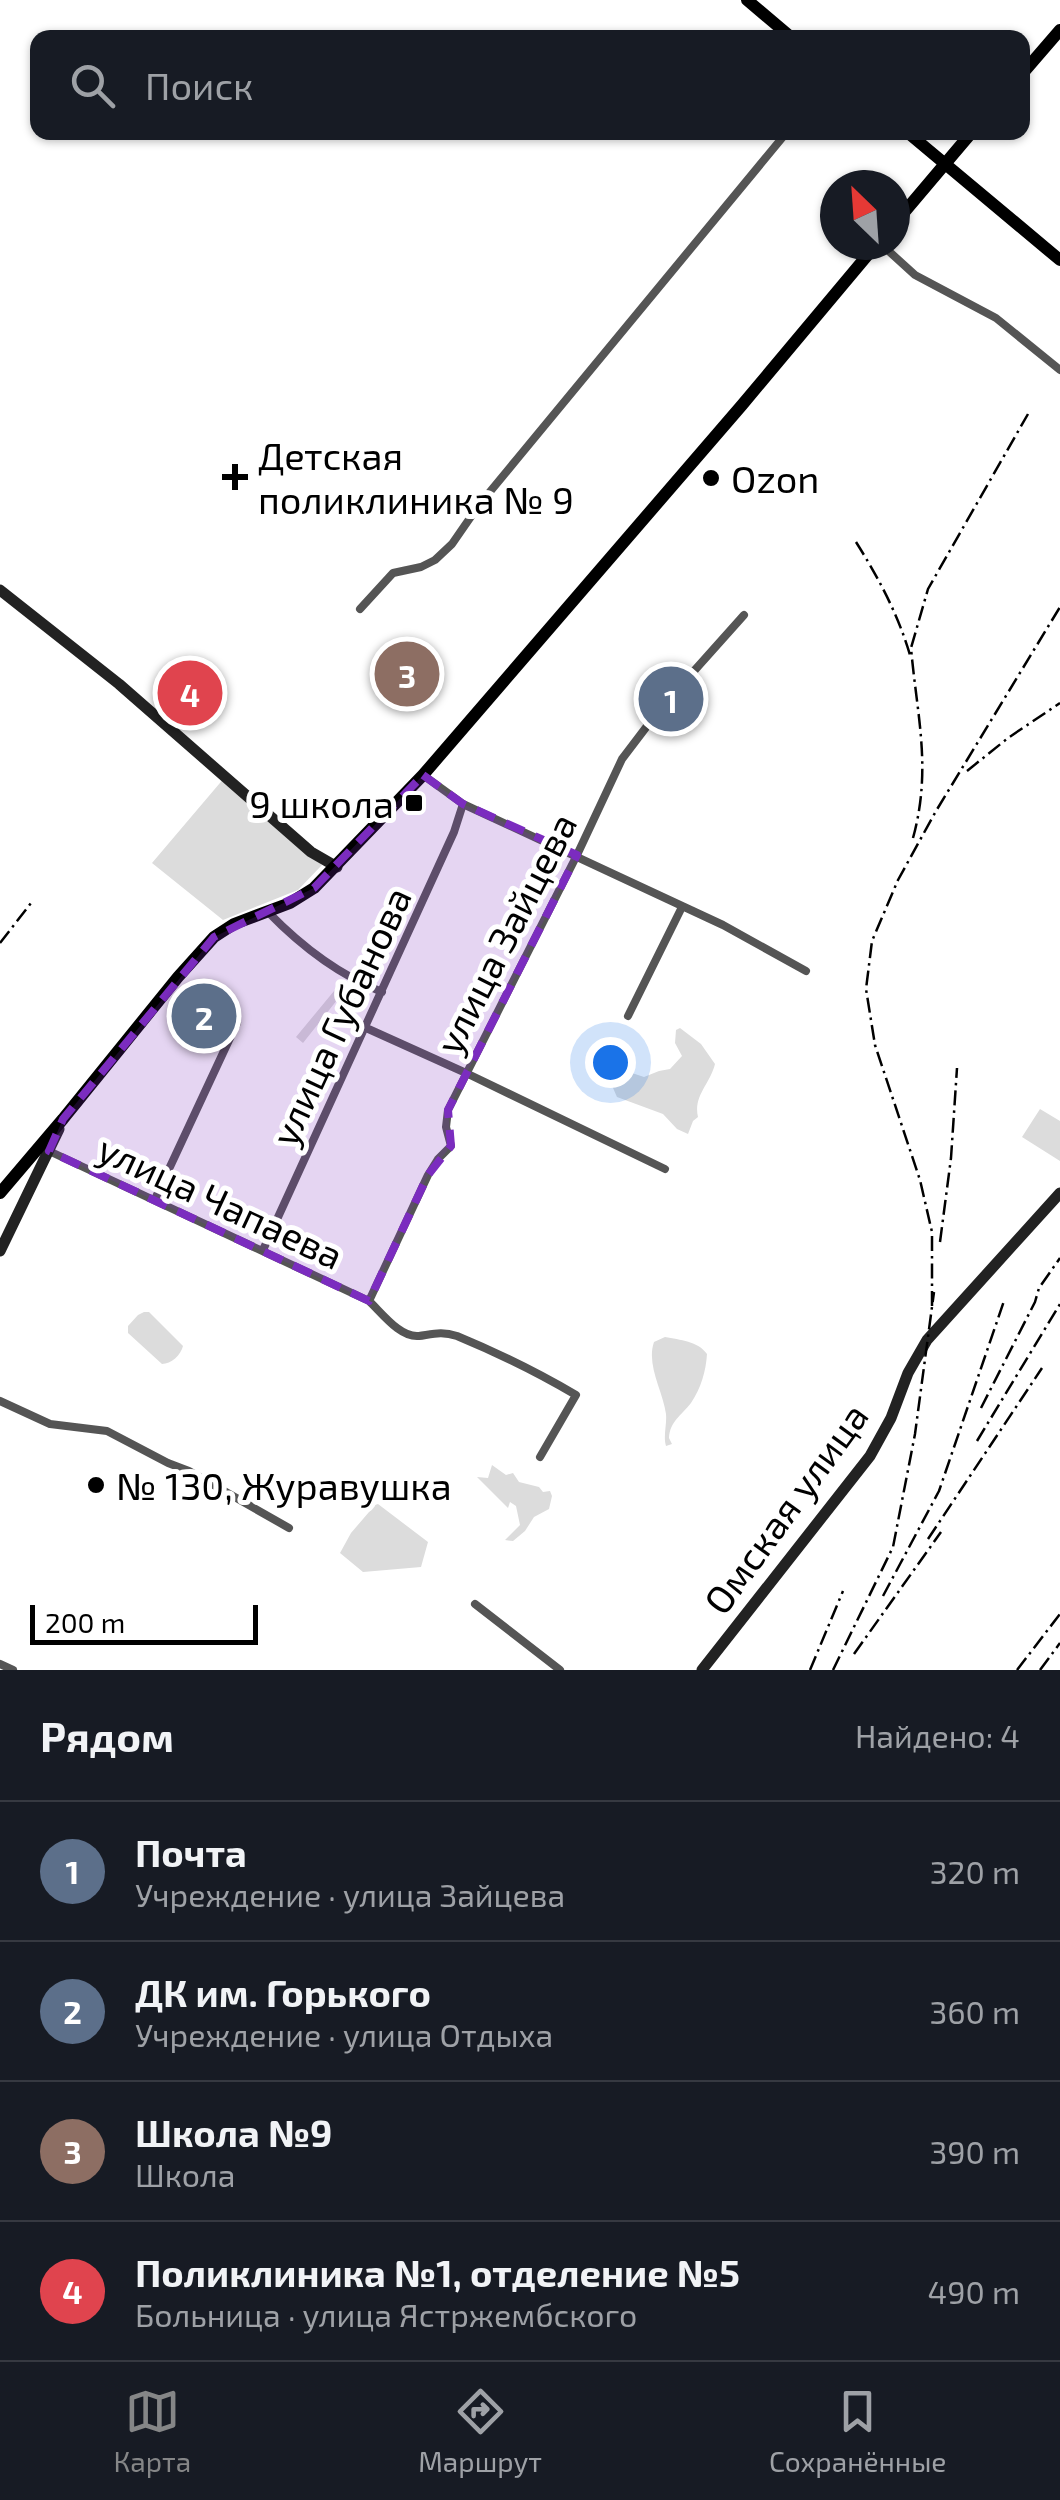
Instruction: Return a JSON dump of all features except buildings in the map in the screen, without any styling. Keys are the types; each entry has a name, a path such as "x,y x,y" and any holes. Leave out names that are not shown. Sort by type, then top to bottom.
{"main road":[{"path":"747,0 783,30"},
{"path":"1030,65 1060,30"},
{"path":"916,140 1060,260"},
{"path":"910,205 966,140"},
{"path":"0,1251 44,1148 178,977 214,936 302,897 337,867 423,774 866,260"},
{"path":"0,590 120,684 311,852 337,867"},
{"path":"0,1192 44,1148"},
{"name":"Омская улица","path":"702,1670 870,1456 926,1340 1060,1193"}],"street":[{"path":"360,609 394,572 421,567 452,544 517,458 780,140"},
{"path":"897,260 915,275 996,318 1060,370"},
{"name":"улица Зайцева","path":"369,1301 428,1176 451,1146 446,1118 622,759 660,709 744,616"},
{"path":"423,774 463,804 723,925 806,971"},
{"name":"улица Губанова","path":"263,1250 454,832 463,804"},
{"path":"628,1016 682,907"},
{"path":"268,912 292,936 356,982 382,992"},
{"path":"155,1199 237,1023"},
{"path":"364,1028 665,1169"},
{"name":"улица Чапаева","path":"44,1148 369,1301 406,1334 452,1334 523,1364 576,1395 540,1457"},
{"path":"0,1401 50,1424 107,1430 289,1528"},
{"path":"475,1604 560,1670"},
{"path":"0,1664 12,1670"}],"highlighted area":[{"path":"423,775 463,804 577,855 448,1110 451,1146 428,1175 369,1301 49,1151 63,1119 214,937 314,888"}],"shaded area":[{"path":"225,777 322,865 298,890 223,920 152,863"},
{"path":"339,985 345,990 303,1043 296,1037"},
{"path":"680,1028 701,1044 715,1064 700,1096 698,1117 688,1134 663,1114 617,1097 610,1081 612,1074 626,1071 644,1077 670,1069 682,1056 675,1043 676,1030"},
{"path":"1040,1109 1060,1121 1060,1161 1022,1137"},
{"path":"149,1312 183,1346 169,1362 162,1364 128,1333 128,1326"},
{"path":"665,1337 694,1344 707,1354 698,1391 674,1423 669,1438 672,1444 666,1446 666,1414 652,1360 654,1342"},
{"path":"492,1465 506,1475 513,1473 519,1482 550,1491 552,1496 549,1509 534,1517 513,1541 505,1540 520,1525 516,1506 510,1502 508,1508 477,1477 488,1478"},
{"path":"378,1504 428,1542 421,1567 363,1572 340,1553 351,1533"}],"railway":[{"path":"913,838 922,765 911,648 928,589 1028,414"},
{"path":"856,542 887,596 910,655"},
{"path":"932,1306 932,1232 920,1180 875,1045 866,989 872,941 898,880 936,811 1060,607"},
{"path":"967,771 1060,703"},
{"path":"0,943 31,903"},
{"path":"940,1242 957,1068"},
{"path":"981,1408 1039,1288 1060,1258"},
{"path":"833,1670 893,1547 915,1434 934,1292"},
{"path":"883,1596 939,1491 1004,1301"},
{"path":"977,1441 1060,1304"},
{"path":"928,1539 1042,1368"},
{"path":"854,1654 941,1532"},
{"path":"810,1670 843,1591"},
{"path":"1017,1670 1060,1614"},
{"path":"1040,1670 1060,1643"}],"place":[{"name":"Детская поликлиника № 9","path":"235,477"},
{"name":"Ozon","path":"711,478"},
{"name":"Школа №9","path":"407,674"},
{"name":"Поликлиника №1, отделение №5","path":"190,693"},
{"name":"Почта","path":"671,699"},
{"name":"9 школа","path":"414,803"},
{"name":"ДК им. Горького","path":"204,1016"},
{"name":"№ 130, Журавушка","path":"96,1485"}]}
